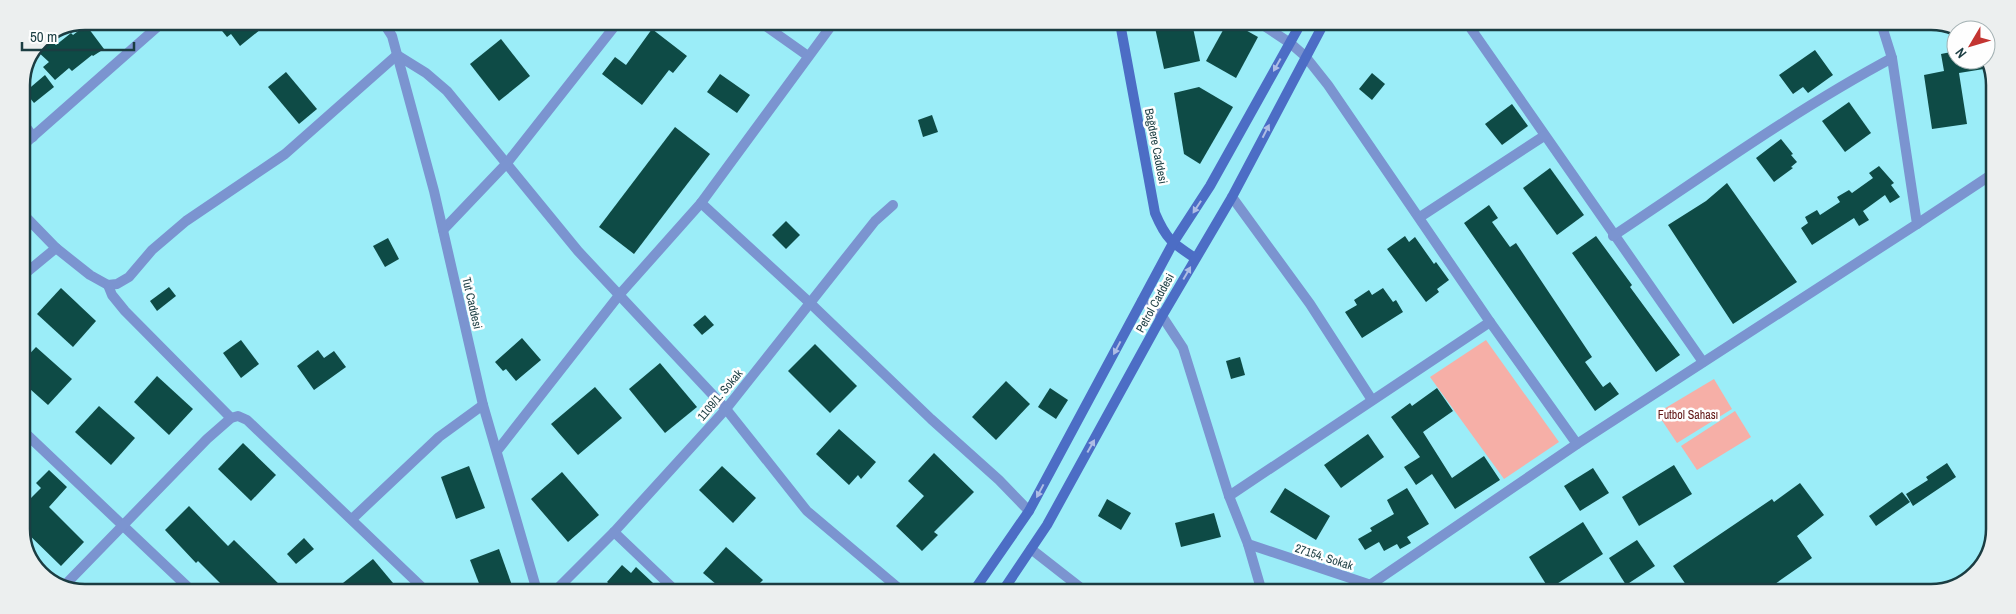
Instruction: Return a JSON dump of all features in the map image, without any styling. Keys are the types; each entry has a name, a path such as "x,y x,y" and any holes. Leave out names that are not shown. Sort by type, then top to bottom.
{"main road":[{"name":"Bağdere Caddesi","path":"1121,30 1155,213 1162,230 1173,244 1196,258"},
{"path":"978,584 1029,511 1173,244 1210,186 1297,30"},
{"name":"Petrol Caddesi","path":"1007,584 1047,525 1162,316 1232,197 1320,30"}],"street":[{"path":"30,140 154,30"},
{"name":"Tut Caddesi","path":"388,30 392,36 443,230 483,405 536,584"},
{"path":"443,230 507,163 612,30"},
{"path":"771,30 808,56"},
{"path":"497,451 620,294 701,203 828,30"},
{"path":"1271,30 1290,42 1305,56 1328,85 1490,322 1577,444"},
{"path":"1472,30 1613,236 1703,362"},
{"path":"1883,30 1892,58 1917,224"},
{"path":"30,221 56,248 90,275 108,285 117,284 129,276 152,250 186,221 284,154 397,55 426,73 447,91 578,250 726,409 807,511 893,584"},
{"path":"1613,236 1773,129 1847,82 1892,58"},
{"path":"30,133 33,137"},
{"path":"1420,218 1544,136"},
{"path":"1371,584 1577,444 1986,178"},
{"path":"1232,197 1310,304 1372,400"},
{"path":"701,203 810,303 931,419 999,480 1029,511"},
{"name":"1109/1. Sokak","path":"562,584 614,532 726,409 874,221 893,205"},
{"path":"30,270 56,248"},
{"path":"108,285 112,294 125,311 232,418"},
{"path":"1142,301 1162,316 1183,348 1229,496 1248,544 1260,584"},
{"path":"1229,496 1490,322"},
{"path":"352,519 439,437 483,405"},
{"path":"69,581 207,439 232,418 238,416 247,420 419,584"},
{"path":"30,437 185,584"},
{"path":"614,532 669,584"},
{"name":"27154. Sokak","path":"1248,544 1367,584"},
{"path":"1031,549 1076,584"}],"green space":[{"path":"1486,340 1559,442 1504,479 1430,377"},
{"name":"Futbol Sahası","path":"1714,379 1732,409 1677,443 1657,413"},
{"name":"Futbol Sahası","path":"1735,411 1751,437 1697,470 1681,446"}],"building":[{"path":"90,30 104,49 92,55 72,71 69,68 55,80 43,67 49,62 40,54 52,42 56,45 71,33 73,35 79,31"},
{"path":"221,30 260,30 240,46 231,34 227,37"},
{"path":"651,30 687,56 673,73 669,70 642,105 602,74 615,57 626,65"},
{"path":"1156,30 1193,30 1200,61 1164,69"},
{"path":"1223,30 1246,30 1258,37 1236,78 1206,61"},
{"path":"501,39 530,76 499,101 470,64"},
{"path":"1815,50 1833,75 1808,93 1803,87 1793,94 1779,75"},
{"path":"1946,53 1946,70 1978,70 1959,73 1967,124 1932,129 1924,75 1944,71 1941,54"},
{"path":"286,72 317,109 299,124 268,87"},
{"path":"1372,73 1385,84 1372,100 1359,89"},
{"path":"720,74 750,95 737,113 707,92"},
{"path":"45,75 54,87 34,103 30,98 30,88"},
{"path":"1199,87 1233,107 1200,164 1184,154 1174,93"},
{"path":"1849,102 1871,133 1845,152 1822,121"},
{"path":"1512,104 1528,126 1502,145 1485,124"},
{"path":"932,115 938,132 923,137 918,120"},
{"path":"675,127 710,154 634,254 599,227"},
{"path":"1781,139 1797,162 1791,167 1793,168 1774,182 1756,158"},
{"path":"1879,166 1894,183 1891,185 1900,197 1890,203 1885,195 1863,211 1869,220 1859,226 1854,218 1812,245 1801,228 1808,223 1805,217 1817,210 1820,215 1840,202 1837,197 1849,190 1852,193 1873,178 1869,173"},
{"path":"1550,168 1584,215 1557,235 1523,188"},
{"path":"1727,183 1797,282 1733,324 1668,225 1706,201"},
{"path":"1489,205 1498,218 1492,222 1510,247 1516,243 1592,357 1585,362 1603,387 1610,382 1619,394 1595,411 1464,223"},
{"path":"786,221 800,235 786,249 772,235"},
{"path":"1405,236 1409,242 1415,237 1434,264 1436,262 1449,280 1437,289 1439,292 1426,302 1387,249"},
{"path":"1596,236 1632,285 1630,287 1680,355 1656,372 1572,253"},
{"path":"388,238 399,259 385,267 373,246"},
{"path":"169,287 176,296 157,311 150,301"},
{"path":"61,288 96,321 73,347 37,314"},
{"path":"1383,288 1393,302 1396,300 1403,312 1362,338 1345,312 1357,305 1354,300 1369,290 1372,295"},
{"path":"705,315 714,325 702,335 693,325"},
{"path":"522,338 541,360 516,381 506,369 503,371 495,362"},
{"path":"241,340 259,364 241,378 223,353"},
{"path":"815,344 857,386 830,413 788,371"},
{"path":"36,347 72,379 48,405 30,389 30,353"},
{"path":"318,350 324,358 334,351 346,367 314,390 297,366"},
{"path":"1240,357 1245,375 1231,379 1226,361"},
{"path":"660,363 697,407 665,433 629,389"},
{"path":"157,376 193,409 169,435 134,402"},
{"path":"1006,381 1030,404 996,440 972,417"},
{"path":"595,387 622,418 578,455 551,424"},
{"path":"1050,388 1068,400 1056,419 1038,407"},
{"path":"1437,388 1453,411 1423,432 1452,478 1484,456 1500,480 1455,509 1432,474 1416,485 1404,467 1420,457 1391,417 1410,403 1412,406"},
{"path":"99,406 135,438 111,465 75,432"},
{"path":"839,429 876,462 861,479 858,475 849,485 816,454"},
{"path":"1368,434 1384,457 1341,488 1324,465"},
{"path":"243,443 276,475 251,501 218,469"},
{"path":"934,453 974,492 934,532 938,535 922,551 896,526 924,496 908,481"},
{"path":"1947,463 1956,477 1913,506 1906,494 1928,480 1926,477"},
{"path":"1674,465 1692,494 1639,526 1622,497"},
{"path":"469,466 485,508 456,519 441,477"},
{"path":"722,466 756,498 733,523 699,490"},
{"path":"1593,468 1609,493 1580,511 1564,486"},
{"path":"49,470 67,487 49,507 84,542 61,566 31,536 30,499 41,488 36,483"},
{"path":"562,472 599,515 568,542 531,499"},
{"path":"1800,483 1824,515 1797,536 1812,558 1775,584 1685,584 1673,566 1772,499 1774,502"},
{"path":"1285,488 1330,516 1316,540 1270,512"},
{"path":"1407,488 1429,524 1407,537 1411,543 1400,549 1397,544 1384,551 1379,542 1365,550 1358,539 1372,531 1370,528 1394,514 1387,500"},
{"path":"1902,492 1910,502 1876,526 1869,516"},
{"path":"1107,499 1131,513 1121,530 1098,516"},
{"path":"189,506 228,546 234,540 279,584 221,584 198,561 196,563 165,530"},
{"path":"1214,513 1221,537 1181,547 1175,523"},
{"path":"1583,522 1603,554 1557,584 1546,584 1529,557"},
{"path":"304,538 314,549 296,564 287,554"},
{"path":"1637,540 1655,566 1625,584 1609,558"},
{"path":"726,547 763,580 759,584 716,584 703,573"},
{"path":"499,549 512,584 479,584 470,560"},
{"path":"373,559 393,583 344,584"},
{"path":"622,565 631,573 636,567 653,583 609,584 607,582"}]}
